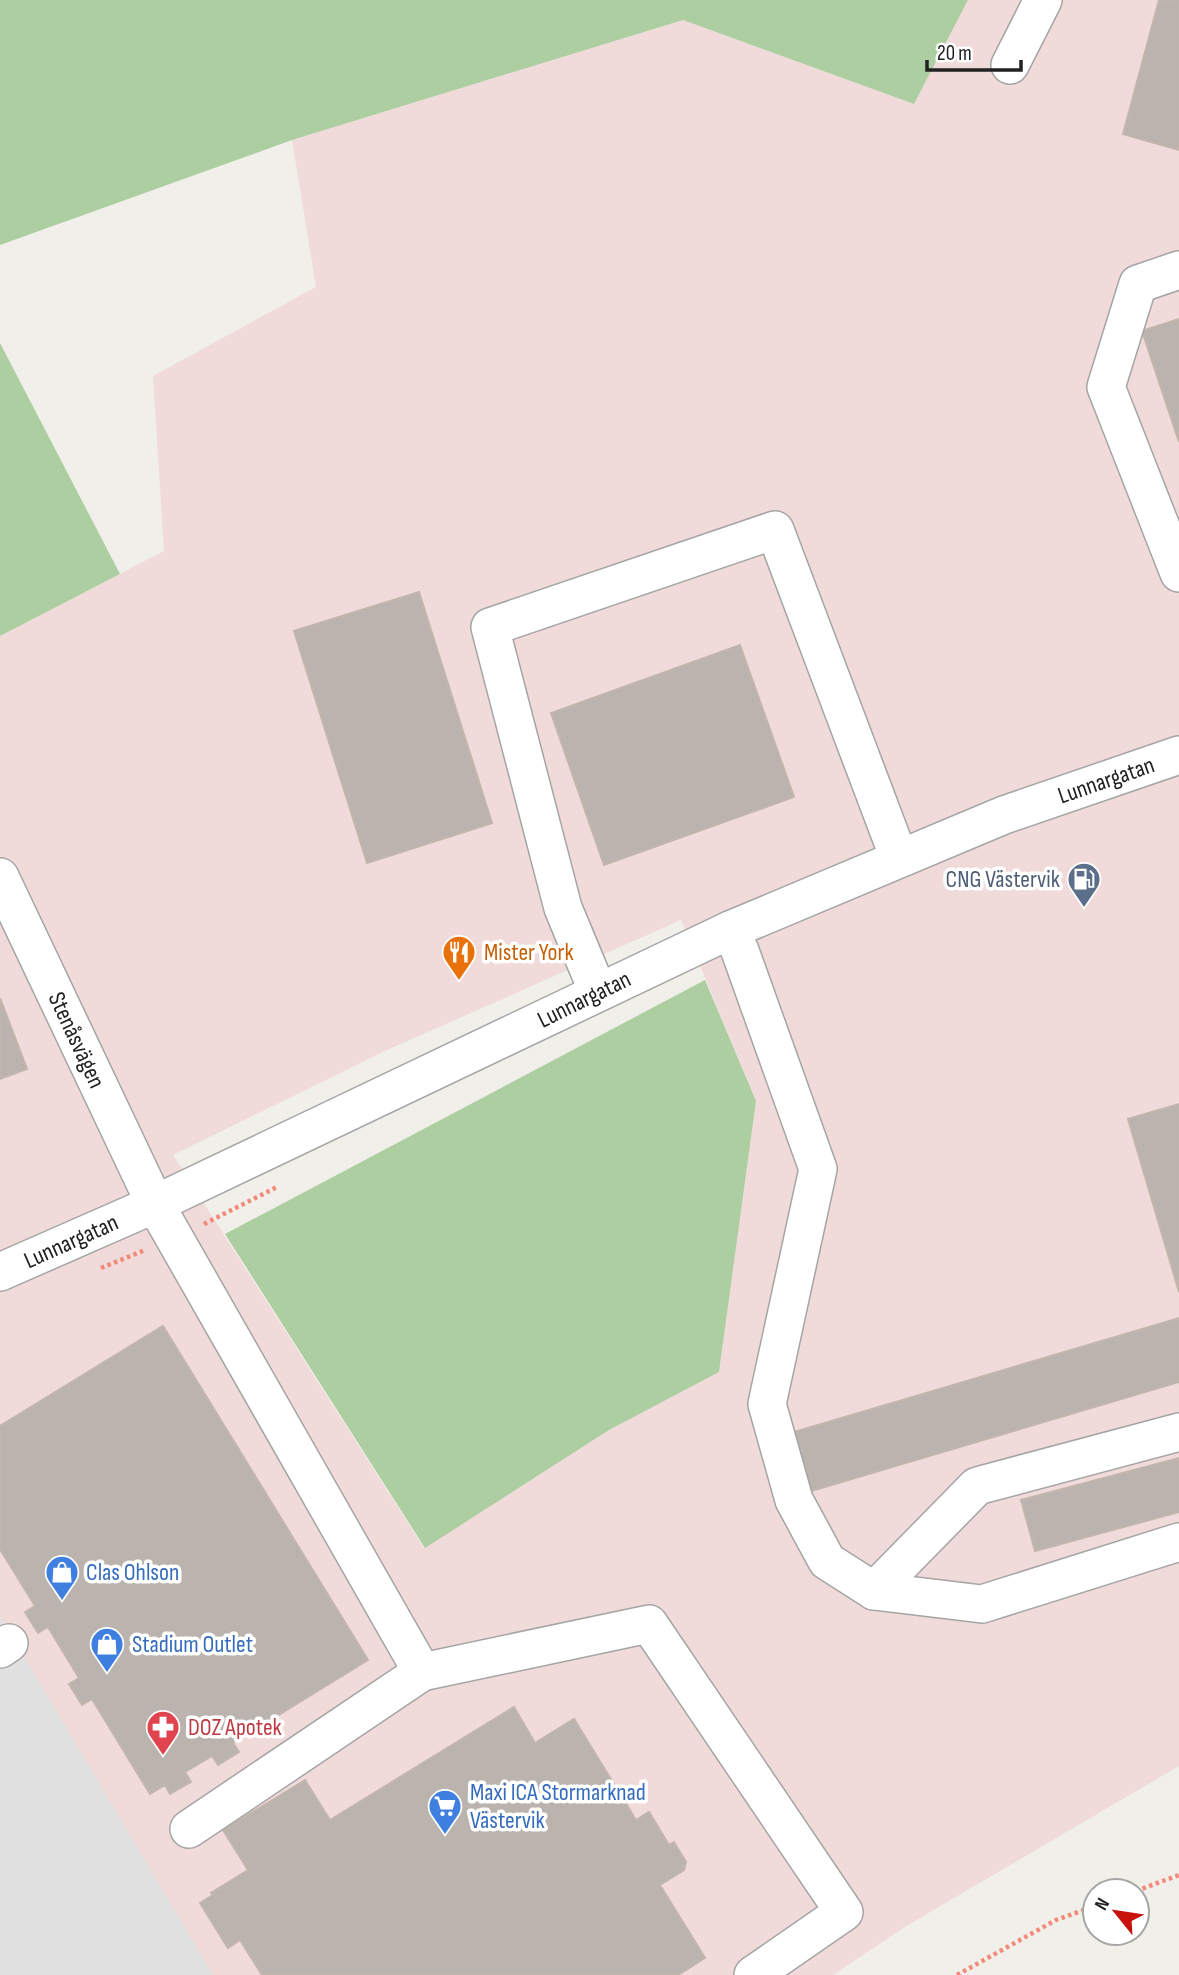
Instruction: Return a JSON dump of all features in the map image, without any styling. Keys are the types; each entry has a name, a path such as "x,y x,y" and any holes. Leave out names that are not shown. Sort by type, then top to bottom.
{"street":[{"path":"1010,65 1043,0"},
{"path":"1179,270 1138,284 1106,387 1179,573"},
{"path":"598,992 563,908 490,627 775,530 899,858"},
{"name":"Lunnargatan","path":"0,1272 155,1204 730,930 1004,815 1179,755"},
{"name":"Stenåsvägen","path":"0,877 155,1204 422,1672"},
{"path":"730,930 740,951 818,1169 767,1404 794,1500 827,1561 874,1591 982,1604 1179,1542"},
{"path":"874,1591 977,1486 1179,1432"},
{"path":"189,1829 422,1672 649,1624 844,1912 753,1975"}],"path":[{"path":"1151,1885 1179,1875"},
{"path":"957,1975 1007,1945 1056,1920 1081,1911"}],"shaded area":[{"path":"968,0 1179,0 1179,1766 908,1925 833,1975 0,1975 0,636 164,551 153,376 316,287 292,140 683,20 914,104","holes":["681,920 756,1101 719,1372 609,1430 424,1548 173,1155 385,1051"]},
{"path":"0,1616 213,1975 0,1975"}],"green space":[{"path":"0,0 968,0 914,104 683,20 292,140 0,245"},
{"path":"0,343 120,574 0,636"},
{"path":"705,980 756,1101 719,1372 609,1430 425,1548 225,1234"}],"building":[{"path":"1159,0 1179,0 1179,150 1123,134"},
{"path":"1179,319 1179,442 1142,331"},
{"path":"419,592 492,823 367,863 294,631"},
{"path":"740,645 794,797 604,865 551,713"},
{"path":"0,998 27,1069 0,1079"},
{"path":"1179,1104 1179,1292 1128,1119"},
{"path":"1179,1318 1179,1382 808,1492 791,1433"},
{"path":"163,1326 368,1660 233,1743 239,1752 218,1765 212,1756 185,1772 191,1782 170,1794 165,1785 150,1794 92,1699 82,1705 69,1684 79,1678 48,1627 38,1633 25,1612 35,1606 0,1549 0,1426"},
{"path":"1179,1458 1179,1512 1035,1551 1021,1500"},
{"name":"Maxi ICA Stormarknad Västervik","path":"514,1707 535,1743 574,1719 636,1820 649,1812 669,1845 674,1842 686,1862 684,1870 660,1885 705,1958 678,1975 262,1975 240,1940 228,1948 200,1903 248,1870 223,1830 305,1780 330,1820"}],"place":[{"name":"CNG Västervik","path":"1084,909"},
{"name":"Mister York","path":"459,982"},
{"name":"Clas Ohlson","path":"62,1602"},
{"name":"Stadium Outlet","path":"107,1674"},
{"name":"DOZ Apotek","path":"163,1757"},
{"name":"Maxi ICA Stormarknad Västervik","path":"445,1836"}]}
